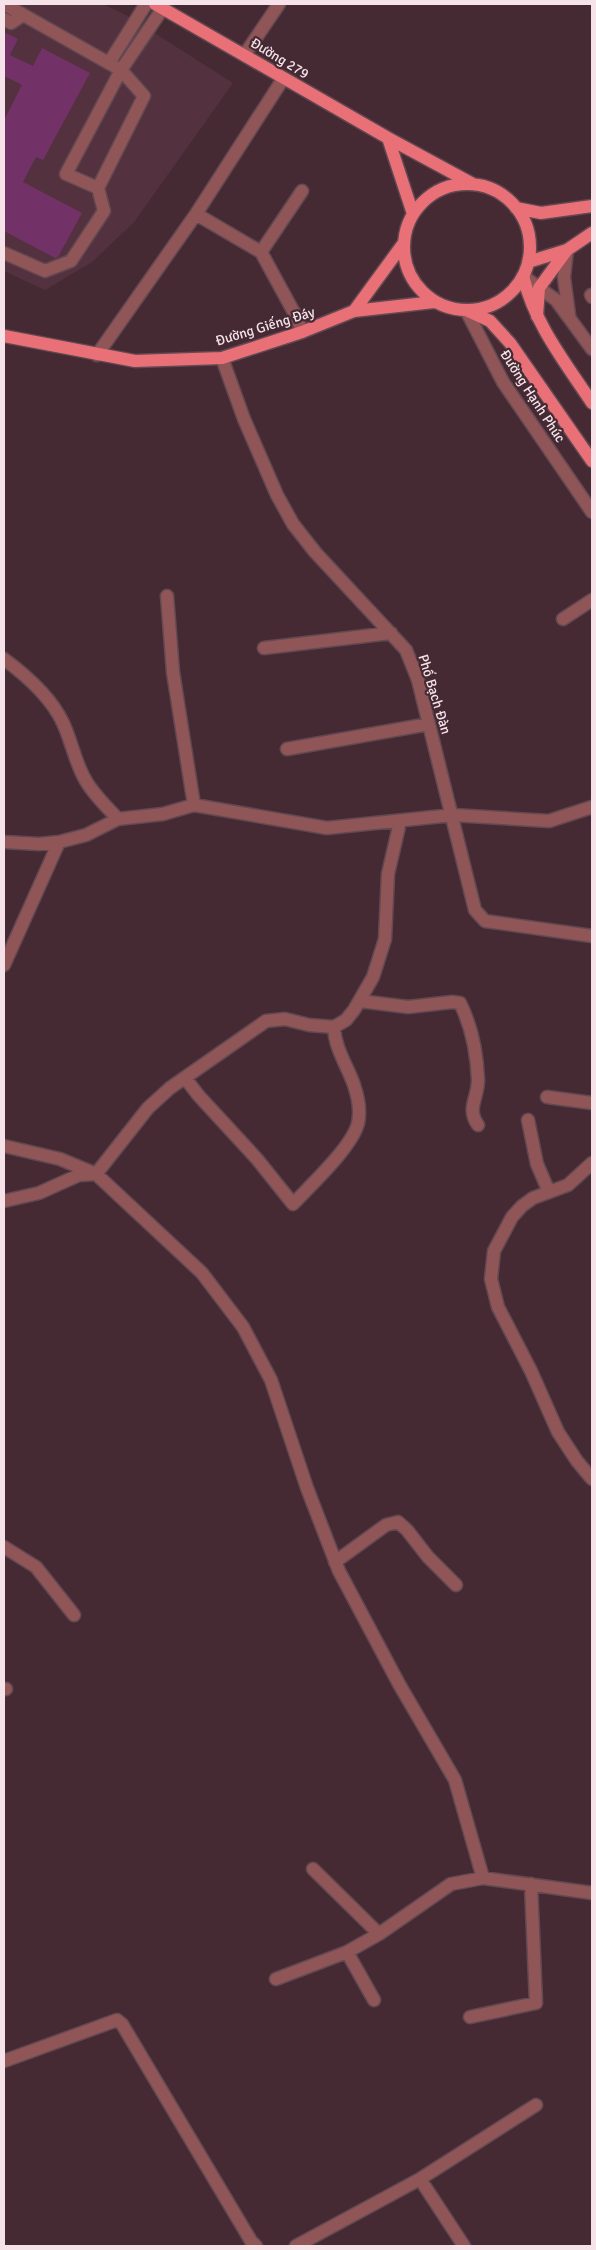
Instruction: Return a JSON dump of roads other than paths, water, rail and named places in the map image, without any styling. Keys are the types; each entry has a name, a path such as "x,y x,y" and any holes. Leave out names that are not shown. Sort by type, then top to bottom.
{"main road":[{"name":"Đường 279","path":"159,6 388,138 474,184"},
{"path":"388,138 413,214"},
{"path":"474,184 498,192 516,208 526,224 530,243 528,262 523,276 513,290 499,301 483,308 466,310 449,308 434,302 421,291 411,277 405,261 403,244 406,228 413,214 425,200 440,190 457,185 474,184"},
{"path":"516,208 541,213 592,206"},
{"path":"537,319 539,288 567,250 592,232"},
{"path":"354,311 403,244"},
{"path":"528,262 567,250"},
{"path":"523,276 537,319 592,403"},
{"name":"Đường Giếng Đáy","path":"4,336 135,361 222,358 302,332 354,311 434,302"},
{"name":"Đường Hạnh Phúc","path":"466,310 490,321 510,343 592,461"}],"street":[{"path":"4,4 121,70 144,96 98,188 104,211 70,261 45,271 4,253"},
{"path":"109,63 146,4"},
{"path":"245,54 279,4"},
{"path":"98,188 66,174 121,70 159,6"},
{"path":"4,19 11,23 23,15"},
{"path":"97,355 196,214 284,79"},
{"path":"261,252 302,192"},
{"path":"196,214 261,252 302,332"},
{"path":"567,250 564,277 569,315"},
{"path":"523,276 556,300 569,315 592,349"},
{"name":"Đường Hạnh Phúc","path":"466,310 503,382 592,512"},
{"name":"Phố Bạch Đàn","path":"222,358 244,419 277,495 293,524 315,552 406,650 418,680 475,910 485,921 592,936"},
{"path":"167,596 173,672 194,806"},
{"path":"563,619 592,600"},
{"path":"264,648 390,633"},
{"path":"4,659 38,688 57,711 64,725 79,769 86,782 118,819"},
{"path":"287,749 429,724"},
{"path":"4,842 39,844 59,842 86,834 118,819 163,814 194,806 327,828 400,822 453,815 549,821 592,807"},
{"path":"4,1201 39,1193 79,1175 96,1174 148,1108 170,1088 266,1021 285,1019 309,1025 334,1027 346,1020 360,1001 377,968 385,939 388,874 400,822"},
{"path":"4,965 59,842"},
{"path":"360,1001 408,1007 452,1002 460,1003 473,1035 478,1081 472,1117 478,1125"},
{"path":"185,1078 257,1159 293,1204 342,1151 352,1138 358,1124 360,1110 358,1095 337,1046 334,1027"},
{"path":"547,1097 592,1103"},
{"path":"528,1120 537,1164 549,1192"},
{"path":"4,1146 60,1159 96,1174 202,1274 243,1327 271,1380 297,1460 335,1562 399,1684 455,1780 483,1878"},
{"path":"592,1163 568,1185 549,1192 522,1206 512,1217 494,1251 491,1279 498,1307 531,1371 558,1432 592,1480"},
{"path":"335,1562 386,1525 398,1522 407,1530 428,1557 456,1585"},
{"path":"4,1547 36,1567 74,1615"},
{"path":"313,1869 379,1934"},
{"path":"276,1979 347,1952 379,1934 450,1884 483,1878 592,1893"},
{"path":"470,2017 536,2002 531,1884"},
{"path":"347,1952 374,2000"},
{"path":"4,2060 117,2020 122,2024 251,2241 256,2246"},
{"path":"296,2246 420,2179 536,2105"},
{"path":"420,2179 464,2246"}]}
